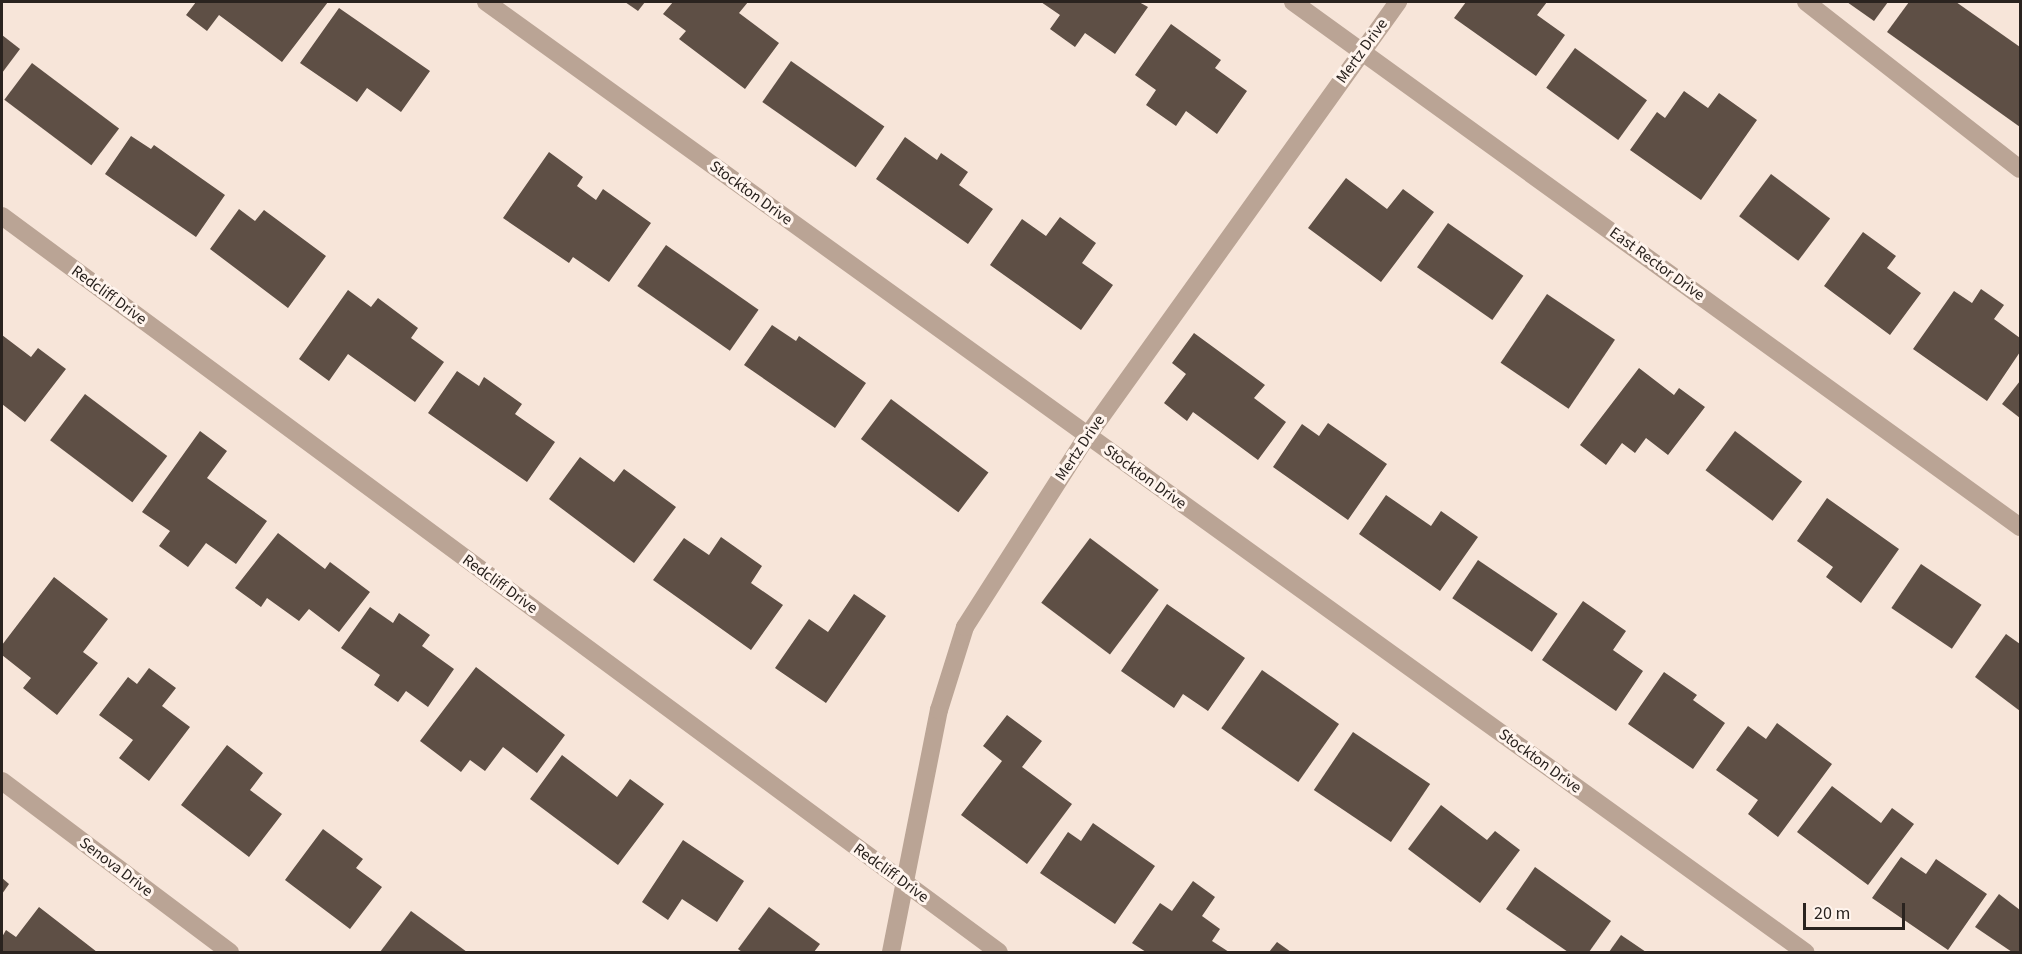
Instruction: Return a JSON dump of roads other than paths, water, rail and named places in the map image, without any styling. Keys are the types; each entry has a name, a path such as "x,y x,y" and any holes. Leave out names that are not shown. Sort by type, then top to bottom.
{"street":[{"name":"Stockton Drive","path":"486,2 1805,952"},
{"name":"East Rector Drive","path":"1293,2 2020,526"},
{"name":"Mertz Drive","path":"891,952 939,710 965,627 1088,435 1398,2"},
{"path":"1806,2 2020,168"},
{"name":"Redcliff Drive","path":"2,216 999,952"},
{"name":"Senova Drive","path":"2,781 230,952"}]}
